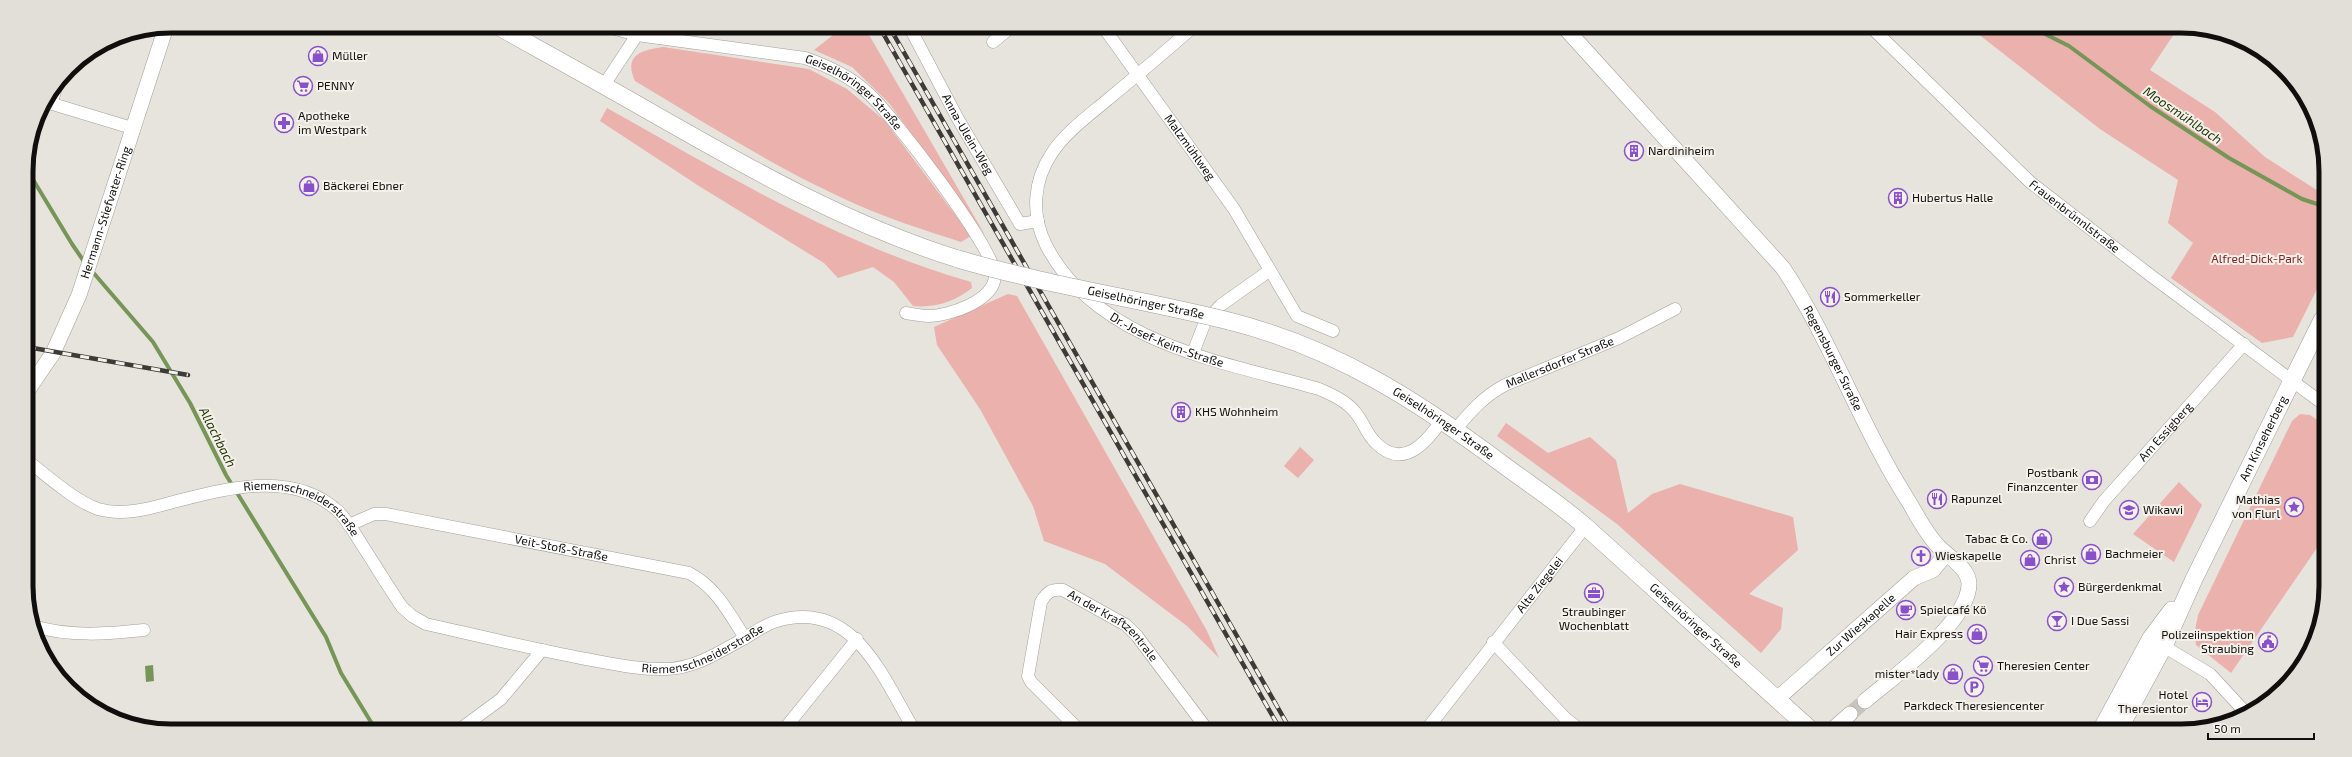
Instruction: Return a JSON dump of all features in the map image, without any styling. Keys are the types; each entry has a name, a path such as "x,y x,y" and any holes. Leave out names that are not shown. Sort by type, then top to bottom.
{"main road":[{"name":"Geiselhöringer Straße","path":"510,33 604,85 758,174 818,204 892,236 958,259 1021,277 1167,306 1229,321 1292,340 1332,356 1373,378 1448,425 1585,527 1804,724"},
{"name":"Am Kinseherberg","path":"2158,642 2194,579 2319,326"},
{"path":"2105,724 2158,642"},
{"path":"2121,724 2158,642"}],"street":[{"name":"Hermann-Stiefvater-Ring","path":"33,382 53,352 79,295 164,33"},
{"name":"Geiselhöringer Straße","path":"630,33 805,58 827,65 848,77 884,109 980,239 992,259 996,275 992,287 987,295 972,304 929,316 906,313"},
{"name":"Anna-Ulein-Weg","path":"913,33 958,119 1020,224 1038,221"},
{"path":"993,42 1004,33"},
{"name":"Malzmühlweg","path":"1108,33 1234,209 1297,316 1333,331"},
{"name":"Dr.-Josef-Keim-Straße","path":"1186,33 1080,123 1052,152 1042,170 1037,190 1036,211 1040,233 1053,258 1071,282 1096,307 1132,328 1193,353 1319,389 1338,397 1355,412 1376,443 1388,452 1400,455 1420,446 1448,425"},
{"name":"Regensburger Straße","path":"1570,33 1783,268 1809,308 1894,478 1930,536 1964,571 1969,584 1967,593 1954,620 1941,635 1865,701"},
{"name":"Frauenbrünnlstraße","path":"1877,33 2030,182 2150,275 2319,401"},
{"path":"604,85 637,35"},
{"path":"51,103 132,128"},
{"path":"1193,353 1205,322 1221,305 1269,270"},
{"name":"Mallersdorfer Straße","path":"1448,425 1473,408 1493,391 1619,338 1675,309"},
{"name":"Am Essigberg","path":"2090,521 2104,501 2244,344"},
{"name":"Riemenschneiderstraße","path":"33,465 86,504 99,509 131,511 148,509 210,493 246,486 280,486 295,489 327,503 338,511 349,525 402,607 412,616 426,624 542,650 637,668 672,669 712,657 775,621 801,617 833,623 846,630 867,650 911,724"},
{"name":"Veit-Stoß-Straße","path":"349,525 374,514 386,514 689,573 702,580 715,591 745,638"},
{"name":"Alte Ziegelei","path":"1431,724 1493,642 1585,527"},
{"name":"Zur Wieskapelle","path":"1777,699 1914,578 1933,570 1946,554"},
{"name":"An der Kraftzentrale","path":"1073,724 1031,682 1028,676 1041,602 1047,593 1054,590 1062,590 1126,625 1137,636 1203,724"},
{"path":"40,628 51,632 81,634 144,630"},
{"path":"789,724 857,639"},
{"path":"1493,642 1565,718 1573,724"},
{"path":"2158,642 2210,674 2242,709"},
{"path":"467,724 501,699 542,650"},
{"path":"1839,724 1850,714"}],"green space":[{"path":"836,33 868,33 985,235 889,103 852,67 814,50"},
{"name":"Alfred-Dick-Park","path":"1977,33 2175,33 2150,70 2215,112 2265,157 2319,191 2319,285 2293,337 2262,343 2171,278 2193,243 2168,223 2178,180 2100,129"},
{"path":"663,47 809,69 847,89 885,121 971,236 961,242 894,220 841,197 780,167 635,81 631,65 637,55 648,50"},
{"path":"607,108 784,206 876,248 923,267 971,282 972,288 958,297 944,303 929,306 913,306 894,282 873,267 838,278 824,263 699,186 600,121"},
{"path":"1008,294 1017,296 1207,631 1219,658 1187,626 1105,564 1044,541 1033,506 980,409 937,345 934,327"},
{"path":"2300,414 2310,415 2319,421 2319,545 2231,673 2196,645 2195,631 2198,615 2292,421"},
{"path":"1506,423 1548,453 1590,437 1616,460 1628,513 1652,494 1680,484 1793,517 1798,550 1749,594 1783,608 1781,629 1761,653 1617,524 1497,436"},
{"path":"1300,447 1314,460 1298,478 1284,466"},
{"path":"2179,482 2202,505 2174,562 2133,534"}],"shaded area":[{"path":"153,665 154,681 146,682 145,666"}],"waterway":[{"name":"Moosmühlbach","path":"2043,33 2069,46 2150,106 2229,158 2302,199 2319,205"},
{"name":"Allachbach","path":"33,180 85,263"},
{"name":"Allachbach","path":"91,270 153,342 190,403 226,475 326,637 341,673 372,724"}],"tunnel":[{"path":"1850,714 1865,701"}],"railway":[{"path":"883,33 1277,724"},
{"path":"893,33 1287,724"},
{"path":"33,348 188,375"}],"place":[{"name":"Müller","path":"318,56"},
{"name":"PENNY","path":"303,86"},
{"name":"Apotheke im Westpark","path":"284,123"},
{"name":"Nardiniheim","path":"1634,151"},
{"name":"Bäckerei Ebner","path":"309,186"},
{"name":"Hubertus Halle","path":"1898,198"},
{"name":"Sommerkeller","path":"1830,297"},
{"name":"KHS Wohnheim","path":"1181,412"},
{"name":"Postbank Finanzcenter","path":"2092,480"},
{"name":"Rapunzel","path":"1937,499"},
{"name":"Mathias von Flurl","path":"2294,507"},
{"name":"Wikawi","path":"2129,510"},
{"name":"Tabac & Co.","path":"2042,539"},
{"name":"Bachmeier","path":"2091,554"},
{"name":"Wieskapelle","path":"1921,556"},
{"name":"Christ","path":"2030,560"},
{"name":"Bürgerdenkmal","path":"2064,587"},
{"name":"Straubinger Wochenblatt","path":"1594,593"},
{"name":"Spielcafé Kö","path":"1906,610"},
{"name":"I Due Sassi","path":"2057,621"},
{"name":"Hair Express","path":"1977,634"},
{"name":"Polizeiinspektion Straubing","path":"2268,642"},
{"name":"Theresien Center","path":"1983,666"},
{"name":"mister*lady","path":"1953,674"},
{"name":"Parkdeck Theresiencenter","path":"1974,687"},
{"name":"Hotel Theresientor","path":"2202,702"}]}
